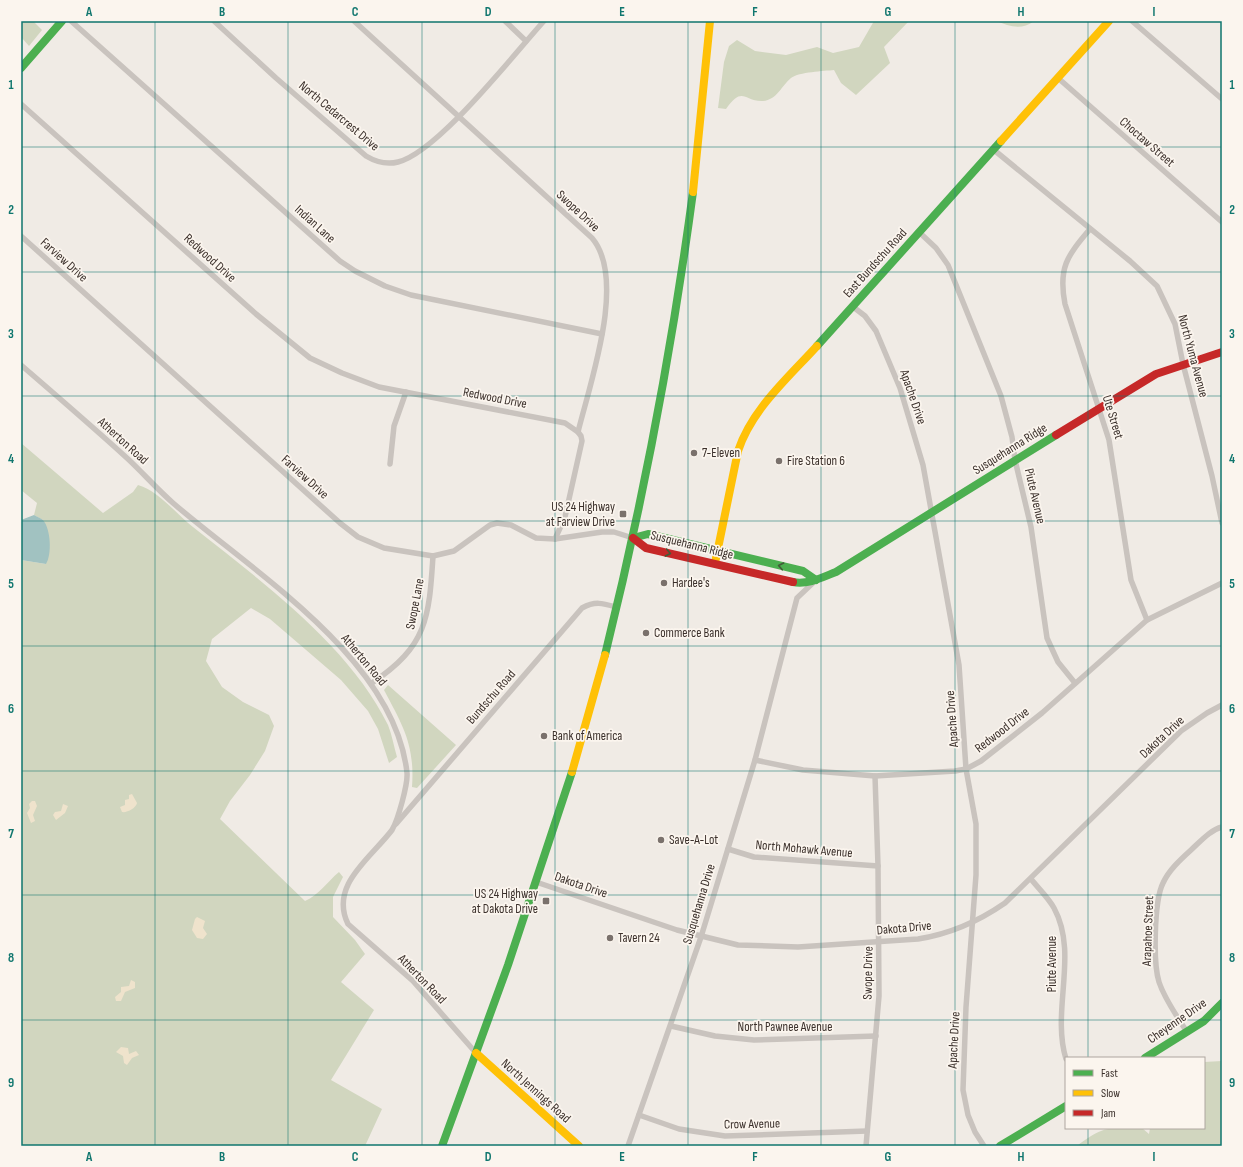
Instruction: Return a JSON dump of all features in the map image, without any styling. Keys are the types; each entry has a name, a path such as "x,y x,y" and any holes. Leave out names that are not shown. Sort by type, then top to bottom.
{"main road":[{"path":"21,68 62,21"},
{"path":"442,1146 536,882 576,759 605,656 633,538 661,397 684,256 705,80 710,21"},
{"name":"East Bundschu Road","path":"715,563 738,451 749,424 758,411 1109,21"},
{"name":"Susquehanna Ridge","path":"633,538 646,548 800,583 816,580 836,572 1014,460 1156,374 1222,352"},
{"name":"Susquehanna Ridge","path":"633,538 648,534 803,571 816,580"},
{"path":"682,556 686,543"},
{"name":"Cheyenne Drive","path":"1147,1057 1204,1021 1222,1003"},
{"name":"North Jennings Road","path":"476,1053 579,1146"},
{"path":"1000,1146 1065,1107"}],"street":[{"name":"Indian Lane","path":"71,21 246,175 307,232 340,261 355,271 385,286 411,296 602,334"},
{"name":"North Cedarcrest Drive","path":"214,21 276,78 372,159 390,163 407,158 432,142 459,116 544,21"},
{"name":"Swope Drive","path":"354,21 598,245 604,259 608,286 602,334 578,432 582,441 565,517 555,539"},
{"path":"505,21 526,41"},
{"path":"1132,21 1222,99"},
{"name":"Choctaw Street","path":"1058,78 1222,222"},
{"name":"Redwood Drive","path":"21,104 256,314 310,358 342,373 378,386 565,423 578,432"},
{"name":"North Yuma Avenue","path":"994,150 1130,261 1157,286 1175,324 1183,364 1212,476 1222,523"},
{"name":"Ute Street","path":"1090,229 1075,247 1064,265 1061,285 1065,304 1109,440 1131,580 1147,620"},
{"name":"Piute Avenue","path":"919,232 936,248 948,265 1001,396 1012,437 1014,460 1031,527 1047,638 1058,662 1075,683"},
{"name":"Farview Drive","path":"21,236 340,523 358,537 384,548 433,556 454,551 490,525 497,523 511,525 536,538 555,539 602,532 614,532 633,538"},
{"name":"Apache Drive","path":"852,306 865,316 876,331 900,388 923,465 959,665 966,769 976,824 976,875 966,1007 963,1090 968,1115 975,1132 984,1146"},
{"name":"Atherton Road","path":"21,365 128,459 173,502 278,586 315,620 372,683 395,727 407,774 407,785 393,828 348,882 342,898 344,915 348,924 413,981 476,1053"},
{"path":"390,464 394,426 406,392"},
{"name":"Swope Lane","path":"372,683 390,671 404,658 419,638 427,612 433,556"},
{"name":"Susquehanna Drive","path":"628,1146 701,937 755,760 797,598 816,580"},
{"name":"Redwood Drive","path":"755,760 803,770 875,776 966,769 987,756 1042,713 1147,620 1222,583"},
{"name":"Bundschu Road","path":"393,828 582,608 598,602 616,607"},
{"name":"Dakota Drive","path":"536,882 701,937 738,945 772,947 918,939 937,936 973,922 1005,903 1182,731 1207,713 1222,705"},
{"name":"Swope Drive","path":"866,1146 879,996 878,866 875,776"},
{"name":"Arapahoe Street","path":"1187,1032 1165,994 1156,971 1155,958 1159,894 1163,883 1174,867 1212,832 1222,827"},
{"name":"North Mohawk Avenue","path":"728,849 754,857 878,866"},
{"name":"Piute Avenue","path":"1030,879 1053,906 1063,932 1065,954 1061,1030 1066,1057"},
{"name":"North Pawnee Avenue","path":"671,1026 715,1036 754,1040 876,1036"},
{"name":"Crow Avenue","path":"639,1115 679,1129 725,1136 867,1131"}],"green space":[{"path":"21,21 33,21 42,30 29,46 21,37"},
{"path":"874,21 909,21 884,47 890,63 856,95 841,83 834,70 818,71 800,74 791,78 776,95 768,100 757,101 740,96 736,98 726,109 718,108 724,62 729,46 737,40 755,51 786,55 817,47 833,53 859,47"},
{"path":"996,21 1034,21 1024,26 1015,27"},
{"path":"21,443 103,513 133,492 138,485 160,497 187,522 274,592 327,641 351,668 371,696 388,725 397,757 389,763 378,729 368,711 341,680 270,619 251,608 212,639 206,661 222,687 243,702 269,715 274,726 265,751 250,775 230,801 220,819 305,901 319,892 339,872 343,877 333,897 333,917 355,940 365,954 341,982 374,1010 331,1080 382,1109 365,1146 21,1146 21,560 46,564 43,520 34,515 37,503 21,490"},
{"path":"388,685 456,745 417,788 412,787 412,759 406,736 397,714 384,690"},
{"path":"1222,1061 1222,1146 1077,1146 1094,1134 1108,1129 1143,1129 1149,1134 1150,1129 1205,1129 1205,1062"}],"sand":[{"path":"132,794 137,803 136,805 129,811 122,812 120,807 125,805 125,800 129,799 129,795"},
{"path":"32,801 35,801 37,806 33,815 35,821 31,823 27,813 30,808 29,804"},
{"path":"63,804 68,806 65,813 56,820 53,815 55,812 61,811"},
{"path":"197,917 205,921 203,928 207,934 203,939 197,938 192,930"},
{"path":"131,980 135,982 135,988 125,992 121,1001 116,1001 115,997 121,992 121,987 129,986"},
{"path":"121,1047 128,1048 129,1054 136,1051 139,1055 132,1058 127,1065 124,1063 123,1056 116,1052"}],"water":[{"path":"34,515 43,520 48,529 50,548 46,564 21,560 21,520"}],"traffic: fast":[{"path":"21,68 62,21"},
{"path":"817,346 1001,141"},
{"path":"605,655 644,483 676,309 693,192"},
{"path":"793,582 799,583 810,581 836,572 1056,435"},
{"path":"633,538 648,534 803,571 816,580"},
{"path":"442,1146 508,965 572,772"},
{"path":"1147,1057 1204,1021 1222,1003"},
{"path":"1000,1146 1065,1107"}],"traffic: slow":[{"path":"693,192 710,21"},
{"path":"1001,141 1109,21"},
{"path":"715,563 738,451 744,436 752,421 772,395 817,346"},
{"path":"572,772 605,655"},
{"path":"476,1053 579,1146"}],"traffic: jam":[{"path":"1056,435 1156,374 1222,352"},
{"path":"633,538 646,548 793,582"}],"place":[{"name":"7-Eleven","path":"694,453"},
{"name":"Fire Station 6","path":"779,461"},
{"name":"US 24 Highway at Farview Drive","path":"623,514"},
{"name":"Hardee's","path":"664,583"},
{"name":"Commerce Bank","path":"646,633"},
{"name":"Bank of America","path":"544,736"},
{"name":"Save-A-Lot","path":"661,840"},
{"name":"US 24 Highway at Dakota Drive","path":"546,901"},
{"name":"Tavern 24","path":"610,938"}]}
